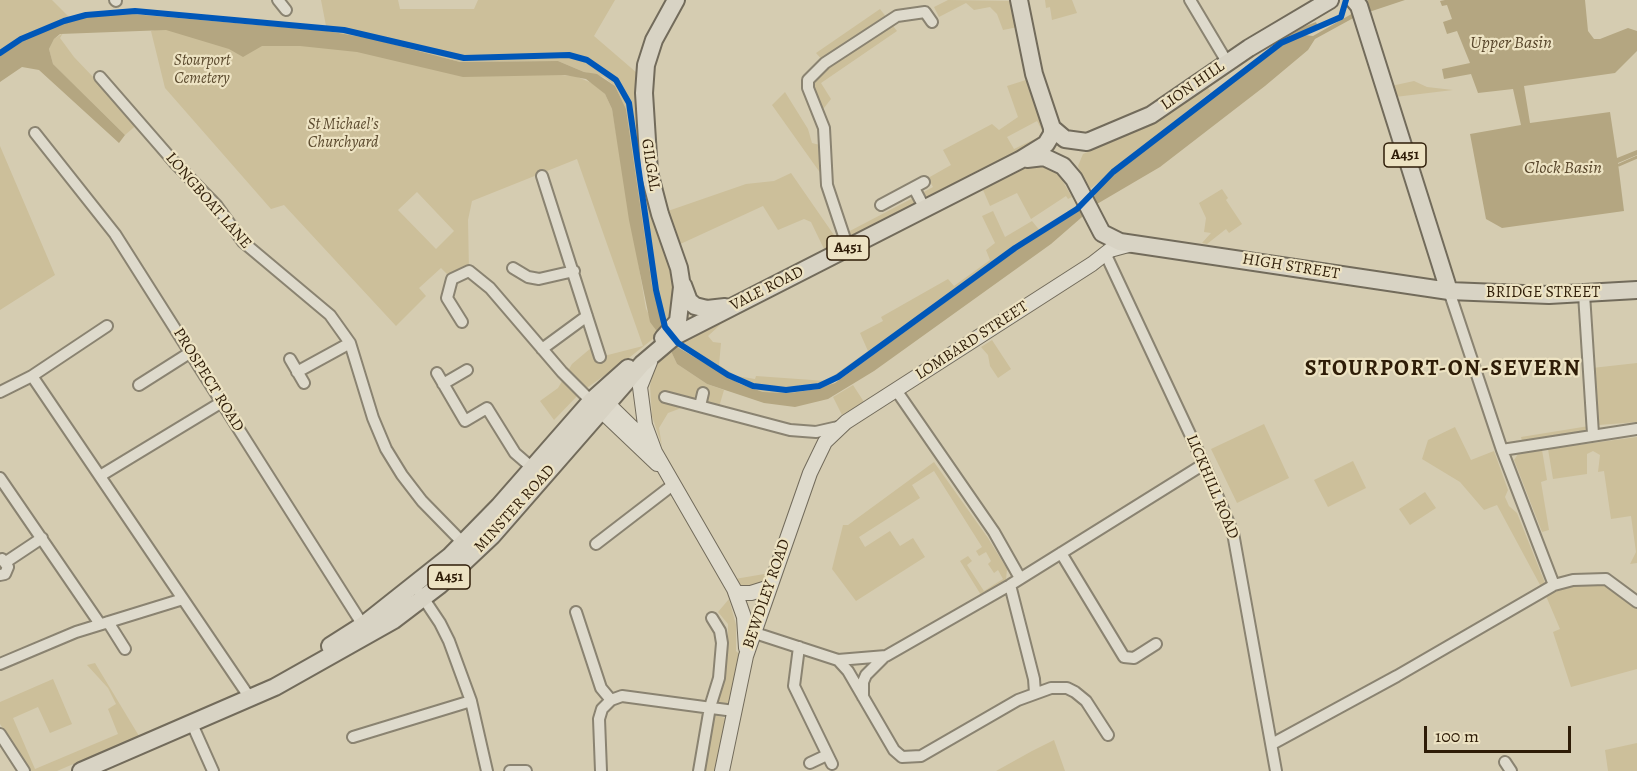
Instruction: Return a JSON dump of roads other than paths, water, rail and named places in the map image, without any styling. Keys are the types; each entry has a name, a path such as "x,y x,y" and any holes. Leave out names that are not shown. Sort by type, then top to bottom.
{"main road":[{"name":"GILGAL","path":"666,340 681,311 681,278 652,187 647,155 644,102 649,54 660,27 676,0"},
{"path":"1019,0 1034,74 1052,128 1065,139 1087,142"},
{"name":"LION HILL","path":"1087,142 1151,116 1227,62 1330,0"},
{"name":"A451","path":"1358,6 1442,286"},
{"name":"A451","path":"1020,160 1046,144 1052,134 1052,128"},
{"path":"1087,142 1074,155 1071,168 1093,219"},
{"path":"1020,160 1047,158 1063,166 1074,179"},
{"name":"VALE ROAD","path":"666,340 1020,160"},
{"name":"HIGH STREET","path":"1093,219 1110,239 1134,244 1442,286"},
{"path":"681,278 687,296 695,306 712,309 734,305"},
{"name":"BRIDGE STREET","path":"1442,286 1584,294 1637,290"},
{"name":"MINSTER ROAD","path":"81,771 250,698 366,630 419,592 469,549 538,474 596,401 666,340"}],"street":[{"path":"278,0 286,10"},
{"path":"1190,0 1227,62"},
{"path":"848,248 826,185 824,128 808,88 808,80 825,63 897,15 925,12 932,22"},
{"name":"LONGBOAT LANE","path":"100,77 174,162 217,206 243,242 330,315 350,343 373,418 386,449 422,501 469,549"},
{"name":"PROSPECT ROAD","path":"35,133 115,234 366,630"},
{"path":"542,176 600,357"},
{"path":"881,205 924,182"},
{"path":"914,188 925,209"},
{"path":"1093,219 1106,255"},
{"name":"HIGH STREET","path":"1106,255 1115,247 1134,244"},
{"name":"LOMBARD STREET","path":"838,427 1106,255"},
{"name":"LICKHILL ROAD","path":"1106,255 1227,514 1238,552 1276,771"},
{"path":"513,268 528,277 539,279 574,271"},
{"path":"462,322 447,298 452,279 469,271 490,288 542,349 596,401 674,484"},
{"path":"1442,286 1554,585"},
{"path":"1584,294 1593,434"},
{"path":"542,349 588,316"},
{"path":"0,392 32,376 106,326"},
{"path":"666,340 645,371 640,387 643,418 655,452 720,560 736,593 745,626 746,656"},
{"path":"297,372 350,343"},
{"path":"139,385 191,352"},
{"path":"290,359 304,383"},
{"path":"443,384 467,370"},
{"path":"437,373 465,421 487,408 515,453 538,474"},
{"path":"32,376 250,698"},
{"path":"896,390 994,532 1020,578"},
{"path":"700,406 703,393"},
{"path":"665,397 790,430 816,432 838,427"},
{"path":"596,401 655,452"},
{"path":"100,476 222,402"},
{"name":"BEWDLEY ROAD","path":"722,771 746,656 816,457 838,427"},
{"path":"1502,450 1593,434 1637,429"},
{"path":"864,701 862,690 866,675 875,663 1010,585 1204,464"},
{"path":"0,478 125,649"},
{"path":"596,544 674,484"},
{"path":"0,575 7,571 3,560 42,538"},
{"path":"1061,553 1124,657 1134,658 1156,644"},
{"path":"1272,744 1398,676 1554,585 1573,580 1606,579 1637,602"},
{"path":"1010,585 1034,679 1035,693"},
{"path":"736,593 751,593 770,587"},
{"path":"419,592 440,623 471,701 487,771"},
{"path":"0,664 104,623 183,599"},
{"path":"576,612 601,688 611,700"},
{"name":"BEWDLEY ROAD","path":"699,771 710,707 719,678 722,643 720,631 712,618"},
{"path":"755,633 838,660 886,656"},
{"path":"799,647 794,686 830,760 810,763"},
{"path":"838,660 848,671 894,750 902,757 912,759 921,756 1018,700 1051,688 1067,688 1076,692 1086,701 1108,735"},
{"path":"601,771 599,719 602,709 611,700 622,696 734,711"},
{"path":"353,737 471,701"},
{"path":"192,724 213,771"},
{"path":"0,734 24,771"},
{"path":"510,771 526,771"}],"water":[{"path":"1368,0 1405,0 1357,16 1315,39 1308,50 1265,86 1160,167 1097,204 1051,244 874,371 828,399 795,407 764,403 707,384 677,364 670,349 650,322 629,220 612,109 605,94 586,79 565,75 463,77 357,52 300,46 262,46 243,57 229,49 166,30 60,34 54,39 49,49 53,64 125,135 119,143 39,70 22,67 0,82 0,56 24,40 72,20 95,15 132,14 327,31 373,39 460,62 558,61 584,72 597,74 615,86 626,109 652,286 664,329 679,348 740,384 763,392 790,393 817,389 835,383 1041,232 1077,210 1094,196 1102,184 1281,45 1278,37 1316,22 1318,27 1287,38 1289,41 1305,35 1313,36 1355,12"},
{"path":"1585,0 1588,31 1594,39 1600,39 1628,28 1637,31 1637,51 1615,73 1524,86 1530,123 1610,112 1617,158 1637,150 1637,155 1618,163 1624,211 1502,228 1486,219 1470,134 1521,125 1513,89 1478,93 1471,74 1444,79 1442,69 1470,63 1457,31 1447,34 1443,22 1452,19 1447,5 1442,6 1440,1"}],"waterway":[{"path":"1619,165 1637,157"}],"district":[{"name":"STOURPORT-ON-SEVERN","path":"1443,370"}],"water label":[{"name":"Upper Basin","path":"1511,44"},
{"name":"Clock Basin","path":"1563,169"}],"park label":[{"name":"Stourport Cemetery","path":"202,70"},
{"name":"St Michael's Churchyard","path":"343,134"}]}
